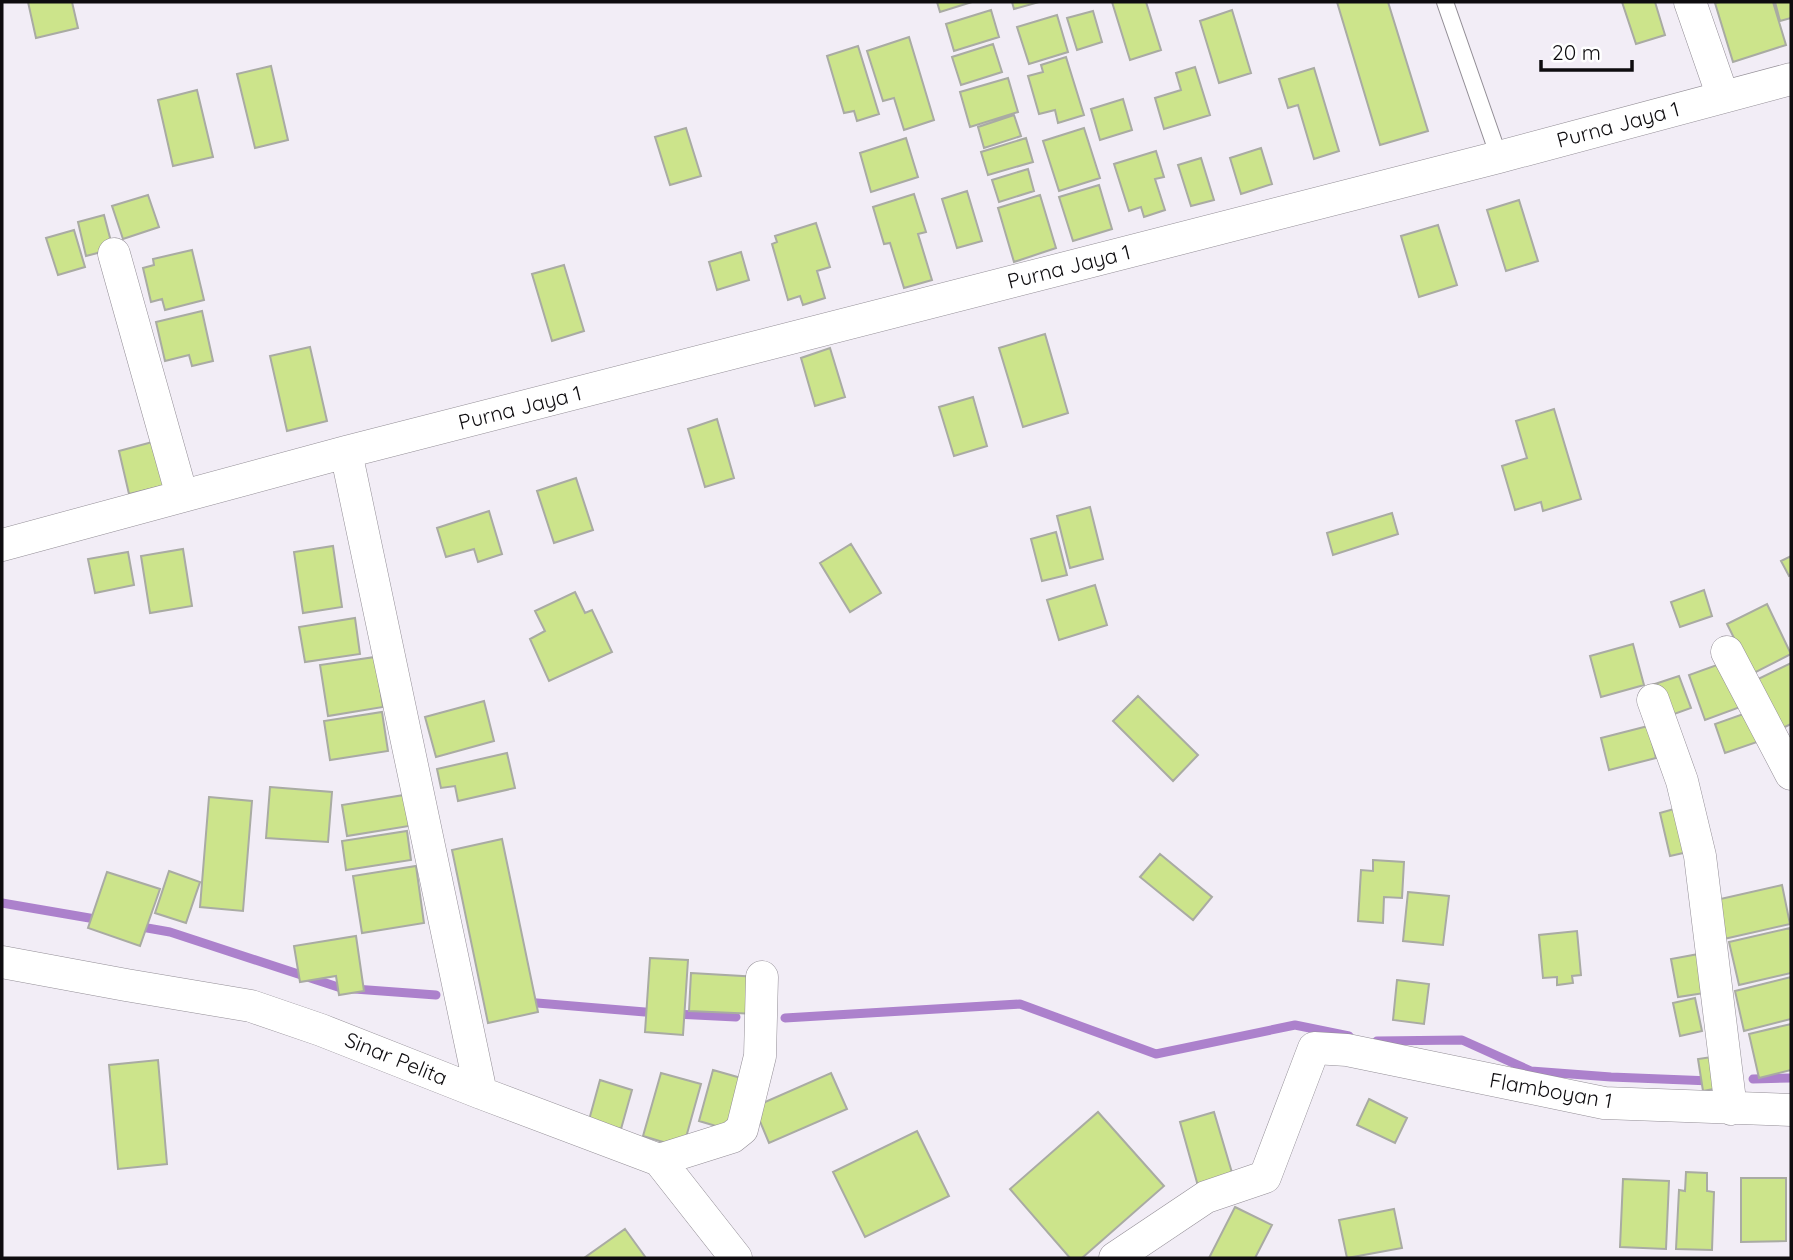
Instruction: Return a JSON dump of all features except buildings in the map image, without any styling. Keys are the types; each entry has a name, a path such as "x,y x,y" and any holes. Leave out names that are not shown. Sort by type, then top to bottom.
{"street":[{"path":"1690,2 1723,97"},
{"name":"Purna Jaya 1","path":"2,545 346,452 1499,157 1791,79"},
{"path":"114,254 182,496"},
{"path":"346,452 481,1093"},
{"path":"1727,652 1791,774"},
{"path":"1653,700 1682,781 1700,856 1731,1109"},
{"name":"Sinar Pelita","path":"2,962 251,1006 321,1030 659,1160"},
{"path":"736,1258 659,1160 732,1137 742,1129 760,1040 762,977"},
{"name":"Flamboyan 1","path":"1115,1258 1206,1197 1265,1177 1314,1048 1348,1050 1604,1103 1791,1110"}],"lane":[{"path":"1445,2 1499,157"}],"waterway":[{"path":"2,903 101,920"},
{"path":"136,926 170,932 341,988 436,995"},
{"path":"525,1002 657,1013"},
{"path":"785,1018 1020,1004 1156,1054 1295,1025 1349,1036"},
{"path":"675,1014 736,1017"},
{"path":"1377,1041 1462,1040 1531,1071 1711,1081"},
{"path":"1753,1079 1791,1078"}]}
